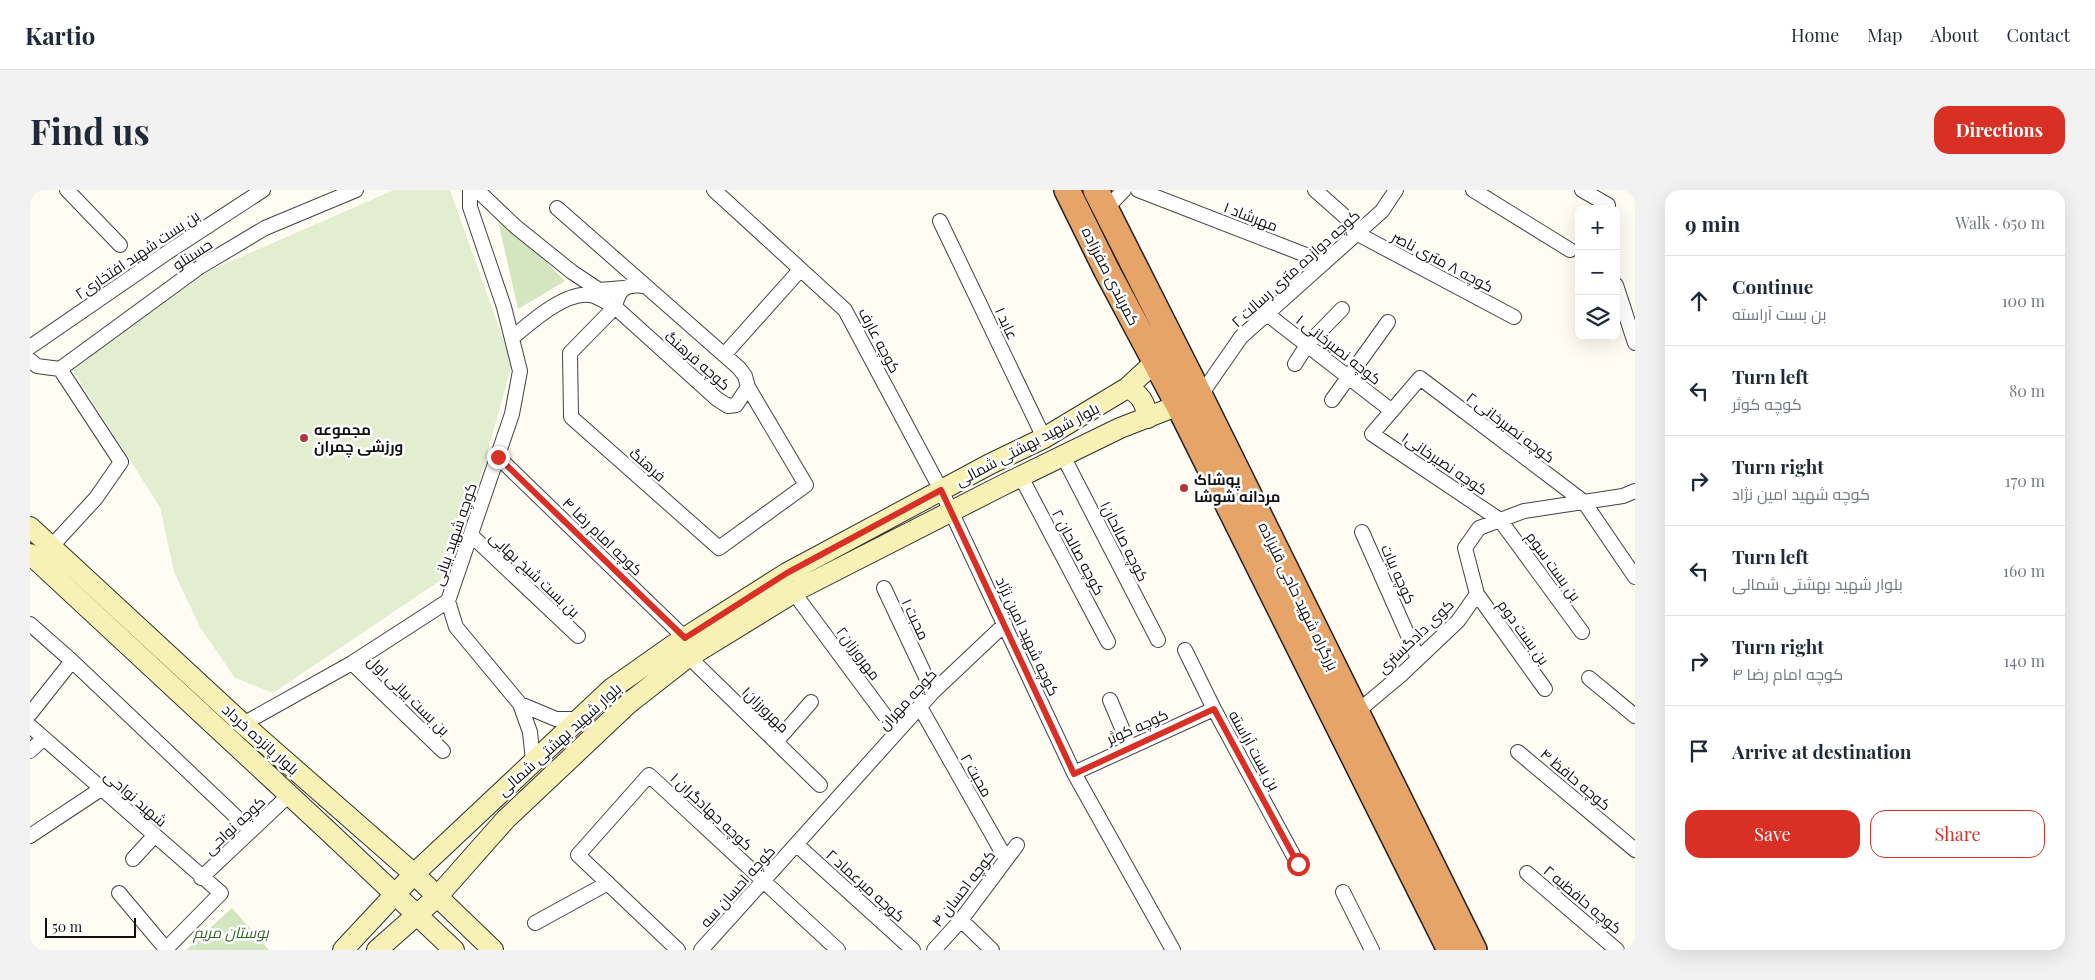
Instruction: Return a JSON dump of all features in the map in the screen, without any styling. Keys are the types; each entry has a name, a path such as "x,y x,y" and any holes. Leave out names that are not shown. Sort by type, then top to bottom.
{"highway":[{"name":"کمربندی صفرزاده","path":"1067,190 1155,362 1190,401"},
{"name":"بزرگراه شهید حاجی قلیزاده","path":"1101,200 1178,351 1190,401 1450,950"},
{"name":"بزرگراه شهید حاجی قلیزاده","path":"1190,401 1356,712 1474,950"}],"main road":[{"name":"بلوار شهید بهشتی شمالی","path":"377,950 438,897 506,819 687,647 787,573 990,464 1044,438 1127,388 1155,362 1178,351"},
{"path":"1127,388 1136,392 1145,404 1148,418"},
{"name":"بلوار شهید بهشتی شمالی","path":"343,950 414,874 611,689 687,647 950,512 1120,428 1190,401"},
{"name":"بلوار پانزده خرداد","path":"30,528 242,724 414,874 492,950"},
{"name":"بلوار پانزده خرداد","path":"30,554 454,950"},
{"path":"459,832 461,843 466,850 474,852 480,849"}],"street":[{"path":"66,190 120,245"},
{"name":"بن بست شهید افتخاری۲","path":"30,347 168,252 263,190"},
{"name":"حسینلو","path":"60,369 198,268 265,228 356,190"},
{"name":"کوچه شهید بیانی","path":"242,724 352,663 448,601 512,414 520,371 504,307 470,208 470,190"},
{"path":"477,190 516,227 572,272 599,290 624,288 632,284 644,286"},
{"name":"کوچه عارف","path":"714,190 845,310 941,490 950,512"},
{"path":"1101,200 1124,190"},
{"name":"مهرشاد ۱","path":"1138,190 1324,262"},
{"name":"کوچه ۸ متری ناصر","path":"1315,190 1358,232 1514,317"},
{"name":"کوچه دوازده متری رسالت ۲","path":"1190,401 1241,337 1382,211 1396,190"},
{"path":"1582,190 1608,205"},
{"path":"1482,192 1570,250"},
{"name":"کوچه فرهنگ","path":"557,208 739,368 745,376 748,387 736,405 728,406 717,400 614,307"},
{"name":"عابد ۱","path":"940,221 1044,438"},
{"path":"724,355 800,270"},
{"path":"512,338 540,315 575,295 591,295 614,307 617,298 624,288"},
{"path":"1619,295 1635,343"},
{"name":"فرهنگ","path":"614,307 570,354 571,417 719,548 806,484 748,387"},
{"path":"1295,364 1307,345 1342,309"},
{"name":"کوچه نصیرخانی ۱","path":"1266,314 1392,411"},
{"path":"1332,400 1347,376 1388,322"},
{"path":"30,360 37,366 60,369 121,462 96,498 51,547"},
{"name":"کوچه نصیرخانی ۲","path":"1392,411 1420,378 1584,502 1635,577"},
{"name":"کوچه نصیرخانی۱","path":"1392,411 1372,434 1500,520"},
{"name":"کوچه صالحان۱","path":"1063,456 1158,640"},
{"name":"کوچه امام رضا ۴","path":"498,457 687,647"},
{"name":"کوچه صالحان ۲","path":"1021,477 1108,642"},
{"path":"1477,594 1465,548 1479,528 1524,510 1623,496 1635,491"},
{"name":"کوچه شهید امین نژاد","path":"950,512 1005,624 1074,774 1173,950"},
{"name":"بن بست سوم","path":"1500,520 1582,632"},
{"name":"کوچه بیات","path":"1362,532 1418,658"},
{"name":"بن بست شیخ بهایی","path":"471,535 578,636"},
{"name":"محبت ۱","path":"884,588 933,692"},
{"name":"مهرورزان۲","path":"794,593 898,732"},
{"name":"کوی دادگستری","path":"1356,712 1458,621 1477,594"},
{"name":"بن بست دوم","path":"1477,594 1545,688"},
{"path":"448,601 456,627 520,704 530,732 533,761"},
{"path":"30,624 72,661 251,831"},
{"name":"کوچه مهران","path":"837,800 933,692 1005,624"},
{"name":"مهرورزان۱","path":"687,647 776,742 820,785"},
{"name":"بن بست آراسته","path":"1185,650 1214,709 1298,864"},
{"path":"30,714 72,661"},
{"name":"بن بست بیانی اول","path":"352,663 444,751"},
{"path":"1589,678 1635,716"},
{"path":"1110,700 1130,747"},
{"path":"776,742 811,702"},
{"path":"520,704 556,719 580,719"},
{"name":"محبت ۲","path":"920,706 1006,859"},
{"name":"کوچه کوثر","path":"1074,774 1214,709"},
{"name":"شهید نواحی","path":"30,726 221,894 166,949"},
{"path":"30,751 44,738"},
{"name":"کوچه حافظ ۴","path":"1518,752 1635,850"},
{"name":"کوچه جهادگران ۱","path":"608,883 578,855 650,776 764,881"},
{"path":"30,836 101,789"},
{"name":"کوچه نواحی","path":"202,878 290,795"},
{"name":"کوچه احسان سه","path":"701,950 837,800"},
{"path":"133,859 155,835"},
{"name":"کوچه میرعماد ۲","path":"797,844 913,950"},
{"name":"کوچه احسان ۴","path":"934,950 961,920 1017,845"},
{"name":"کوچه حافظیه ۲","path":"1527,873 1617,950"},
{"path":"764,881 838,950"},
{"path":"535,923 608,883 669,947"},
{"path":"1343,892 1372,950"},
{"path":"120,893 166,949"},
{"path":"961,920 992,950"}],"green space":[{"name":"مجموعه ورزشی چمران","path":"394,190 450,190 512,364 454,571 273,693 235,678 200,627 174,572 160,507 71,368 211,270"},
{"path":"496,212 565,281 518,309"},
{"name":"بوستان مریم","path":"232,908 269,950 186,950"}],"place":[{"name":"مجموعه ورزشی چمران","path":"304,438"},
{"name":"پوشاک مردانه شوشا","path":"1184,488"}],"route":[{"path":"498,457 685,638 787,573 941,490 1074,774 1214,709 1298,864"}]}
